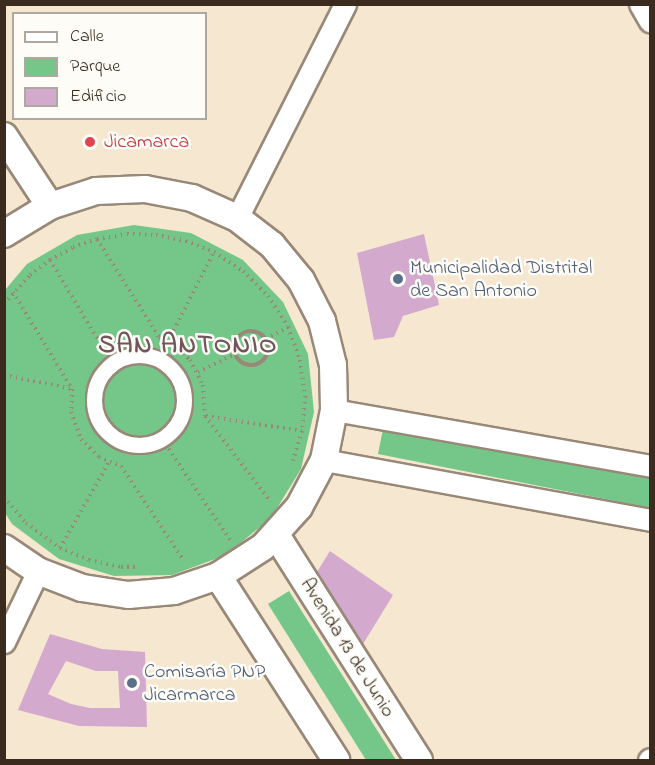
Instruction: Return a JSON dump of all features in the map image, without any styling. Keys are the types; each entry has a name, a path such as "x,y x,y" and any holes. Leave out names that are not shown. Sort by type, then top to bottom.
{"street":[{"path":"237,218 345,4"},
{"path":"640,4 651,21"},
{"path":"4,136 50,206"},
{"path":"4,234 50,206 96,192 145,189 192,198 237,218 272,245 301,280 322,321 333,365 334,410 324,460 299,507 276,535 242,563 218,576 174,591 128,595 82,588 38,571 4,548"},
{"path":"150,356 167,365 180,381 183,407 180,419 172,431 162,439 135,445 122,442 100,425 95,412 94,392 102,372 112,363 124,357 150,356"},
{"path":"334,410 651,466"},
{"path":"324,460 651,520"},
{"name":"Avenida 13 de Junio","path":"276,535 418,760"},
{"path":"4,642 38,571"},
{"path":"218,576 336,760"}],"path":[{"path":"4,304 13,292 50,260 97,239 127,234 156,235 186,241 213,252 243,271 260,288 288,327 302,372 305,396 302,431 291,468"},
{"path":"97,239 159,337 168,341 190,360 198,372 206,400 205,416 271,502"},
{"path":"168,341 213,252"},
{"path":"50,260 112,363"},
{"path":"13,292 72,389 71,412 78,433 90,450 121,466 184,562"},
{"path":"266,339 288,327"},
{"path":"246,331 258,332 266,339 268,351 266,358 255,365 243,363 235,354 234,342 246,331"},
{"path":"198,372 235,354"},
{"path":"4,375 72,389"},
{"path":"205,416 302,431"},
{"path":"162,439 230,541"},
{"path":"60,548 110,462"},
{"path":"265,509 276,494"},
{"path":"4,497 26,523 60,548 89,560 121,567 142,567"},
{"path":"223,545 238,535"},
{"path":"174,564 192,559"}],"green space":[{"path":"134,225 191,233 243,260 283,302 308,354 314,412 301,469 271,518 226,555 172,575 114,576 59,559 12,524 5,513 5,290 27,264 77,235"},
{"path":"384,424 650,477 650,508 378,454"},
{"path":"289,591 396,760 366,760 268,604"}],"building":[{"name":"Municipalidad Distrital de San Antonio","path":"424,234 439,305 403,316 394,337 374,340 357,253"},
{"path":"330,551 393,595 363,644 317,572"},
{"name":"Comisaría PNP Jicarmarca","path":"50,634 102,649 145,652 147,727 79,726 18,710","holes":["66,661 96,671 118,671 120,708 90,708 71,704 48,694"]}],"place":[{"name":"Jicamarca","path":"90,142"},
{"name":"Municipalidad Distrital de San Antonio","path":"398,279"},
{"name":"Comisaría PNP Jicarmarca","path":"132,683"}],"district":[{"name":"SAN ANTONIO","path":"188,347"}]}
